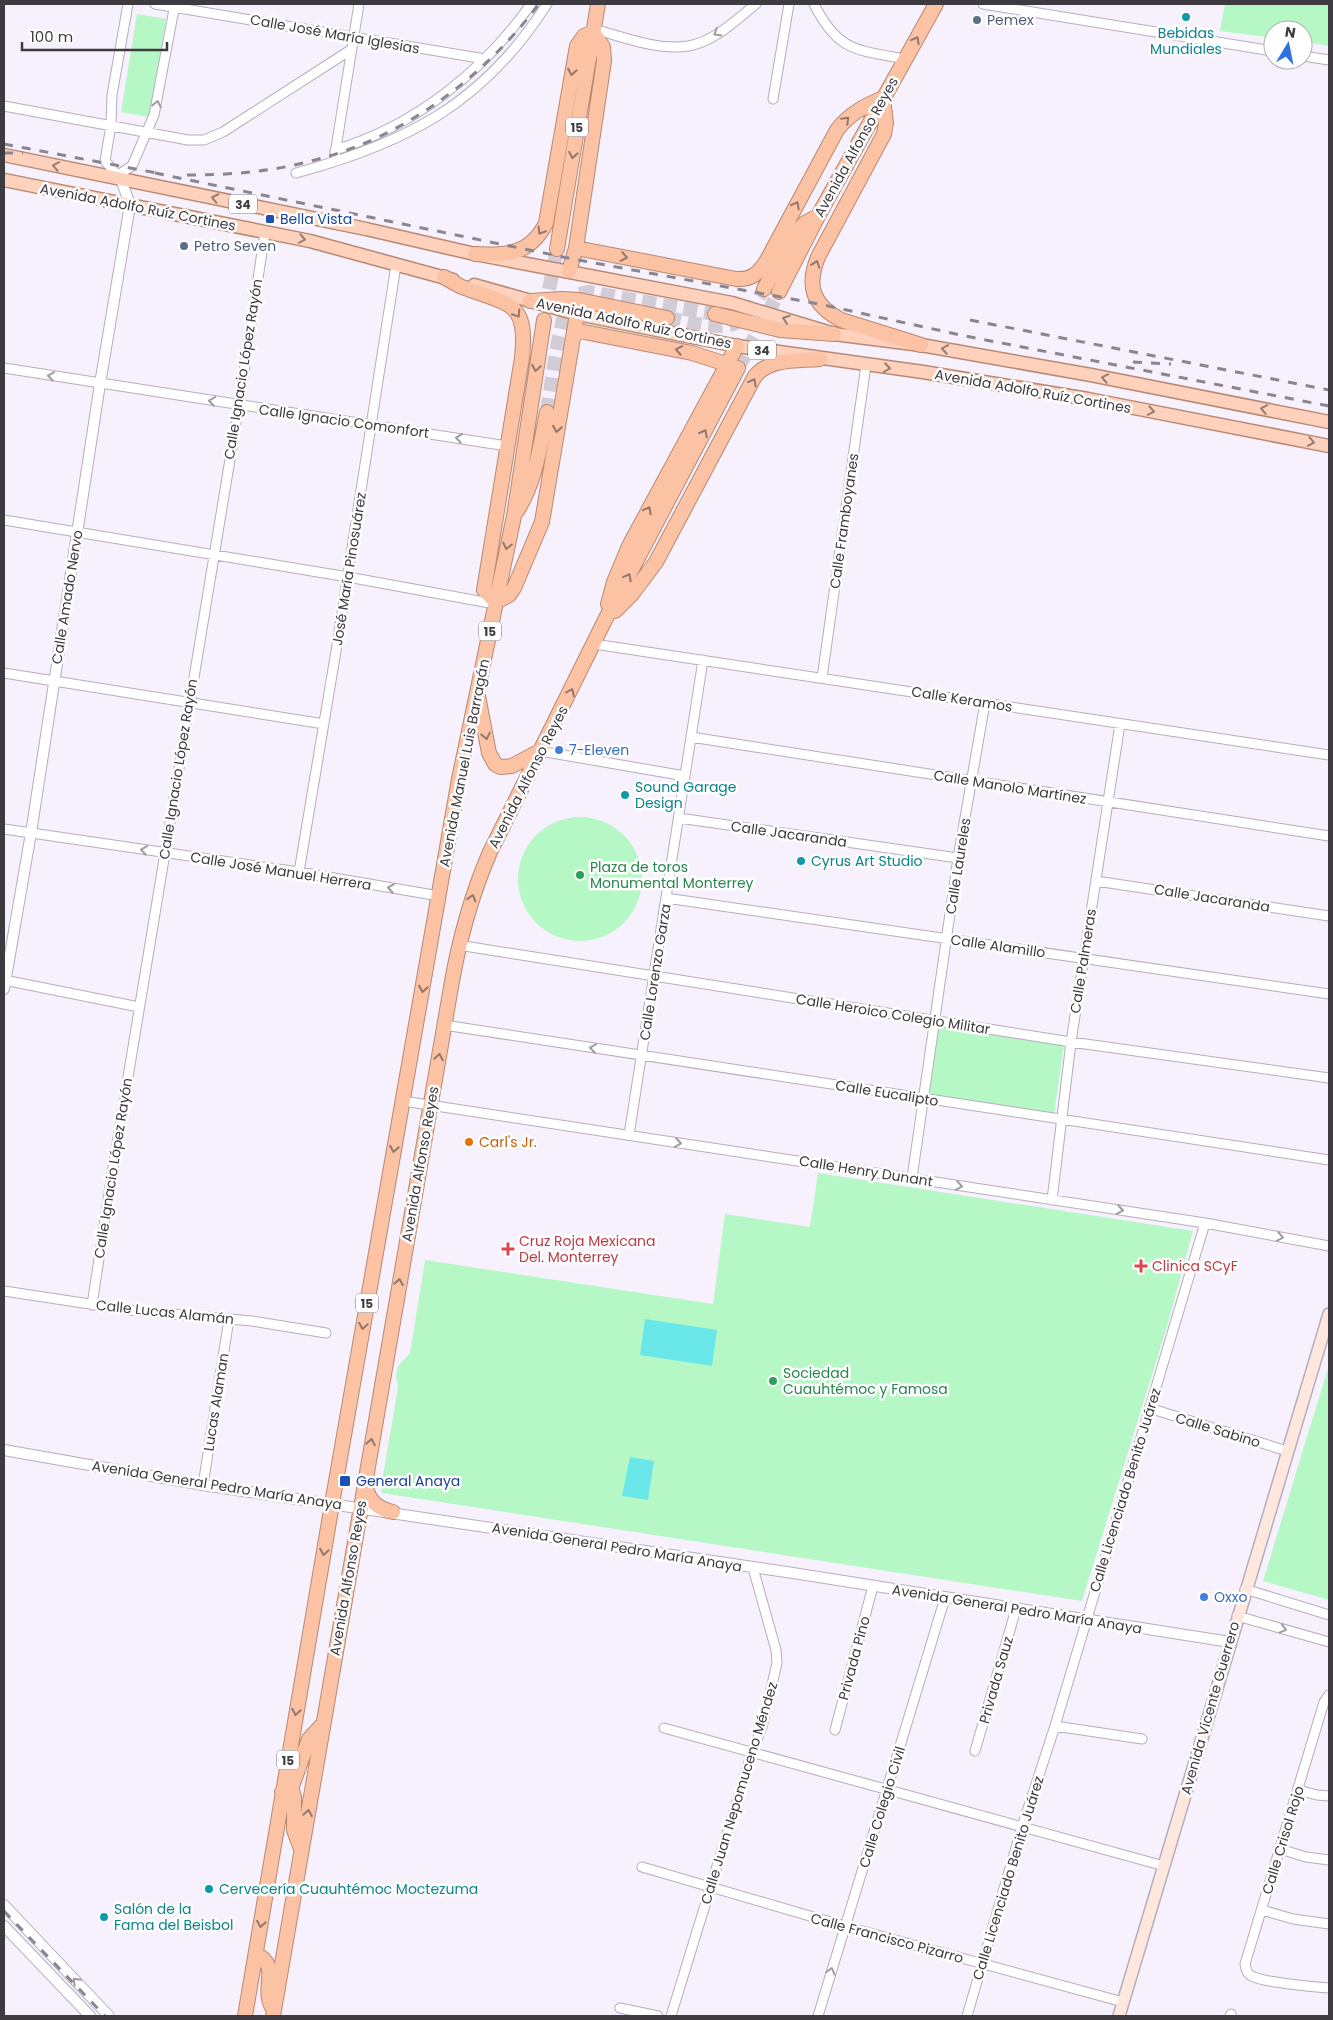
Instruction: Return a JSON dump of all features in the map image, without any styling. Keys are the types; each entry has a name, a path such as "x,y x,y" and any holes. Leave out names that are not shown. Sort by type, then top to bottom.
{"highway":[{"name":"15","path":"556,249 598,4"},
{"name":"Avenida Alfonso Reyes","path":"779,292 818,216 936,4"},
{"path":"475,254 496,255 518,251 533,241 543,229 546,223 577,46 584,36 594,31 603,47 604,62 576,248 569,271"},
{"path":"576,248 736,278 751,278 766,262 837,130 857,110 883,98 886,123 884,134 818,257 812,276 812,285 818,302 830,314 841,320 921,345"},
{"path":"764,289 798,230 805,223 818,216"},
{"path":"444,277 463,288 497,298 509,304 520,316 524,342 484,590 495,603 508,595 514,588 542,522 577,314"},
{"path":"530,301 579,300 667,318"},
{"path":"715,314 780,330 834,334"},
{"name":"Avenida Manuel Luis Barragán","path":"431,941 477,688 514,516 544,320"},
{"path":"574,330 692,353 732,366"},
{"path":"606,620 614,582 629,546 732,366 736,346"},
{"path":"606,620 632,594 656,562 755,376 760,370 772,364 820,359"},
{"path":"514,516 526,496 533,479 547,412"},
{"name":"Avenida Alfonso Reyes","path":"273,2013 365,1472 458,945 475,887 490,852 606,620"},
{"path":"477,688 489,753 495,764 500,767 512,766 540,751"},
{"name":"Avenida Alfonso Reyes","path":"245,2016 286,1785 332,1504 431,941"},
{"path":"365,1472 365,1485 371,1499 383,1509 393,1512"},
{"path":"302,1850 294,1830 294,1797 286,1785 308,1739 323,1724"},
{"path":"256,1954 265,1960 269,1966 267,1994 273,2013"}],"main road":[{"name":"Avenida Adolfo Ruíz Cortines","path":"4,155 120,177 475,254 732,303 834,334 921,345 1091,375 1329,422"},
{"name":"Avenida Adolfo Ruíz Cortines","path":"4,180 310,241 577,314 736,346 1088,399 1329,446"},
{"name":"Avenida Vicente Guerrero","path":"1119,2016 1245,1589 1329,1314"}],"street":[{"path":"128,4 112,94 111,125 105,161 120,177 125,196 130,205"},
{"name":"Calle José María Iglesias","path":"155,4 175,5 485,59"},
{"path":"334,163 359,4"},
{"path":"335,150 385,130 422,109 455,85 502,42 531,4"},
{"path":"296,173 334,163 396,139 415,130 464,98 503,62 547,4"},
{"path":"594,31 653,44 673,47 688,46 719,33 756,4"},
{"path":"773,99 789,4"},
{"path":"814,4 829,29 840,41 868,52 905,59"},
{"path":"983,4 1263,49"},
{"path":"120,177 132,166 157,107 175,5"},
{"path":"4,106 196,141 214,138 352,48"},
{"path":"1313,58 1329,60"},
{"name":"Calle Amado Nervo","path":"4,983 31,833 100,384 130,205"},
{"name":"Calle Ignacio López Rayón","path":"92,1305 139,1007 239,405 264,232"},
{"name":"José María Pinosuárez","path":"300,872 396,265"},
{"name":"Calle Framboyanes","path":"822,678 866,365"},
{"name":"Calle Ignacio Comonfort","path":"4,368 507,446"},
{"path":"4,520 495,603"},
{"name":"Calle Keramos","path":"594,644 1329,755"},
{"name":"Calle Lorenzo Garza","path":"629,1135 703,660"},
{"path":"4,673 190,701 324,724"},
{"name":"Calle Laureles","path":"912,1178 958,858 985,703"},
{"name":"Calle Palmeras","path":"1052,1200 1070,1042 1120,724"},
{"name":"Calle Manolo Martínez","path":"691,737 1329,836"},
{"path":"540,751 685,776"},
{"name":"Calle Jacaranda","path":"678,818 958,858"},
{"name":"Calle José Manuel Herrera","path":"4,829 300,872 439,896"},
{"name":"Calle Jacaranda","path":"1096,880 1329,916"},
{"name":"Calle Alamillo","path":"666,898 1329,994"},
{"name":"Calle Heroico Colegio Militar","path":"458,945 1070,1042 1329,1078"},
{"path":"4,983 139,1007"},
{"name":"Calle Eucalipto","path":"444,1026 1329,1160"},
{"name":"Calle Henry Dunant","path":"403,1101 1205,1223 1329,1246"},
{"name":"Calle Licenciado Benito Juárez","path":"967,2016 1022,1827 1055,1726 1205,1223"},
{"name":"Calle Lucas Alamán","path":"4,1291 92,1305 276,1324 326,1333"},
{"name":"Lucas Alaman","path":"203,1484 229,1319"},
{"name":"Calle Sabino","path":"1149,1408 1288,1451"},
{"name":"Avenida General Pedro María Anaya","path":"4,1450 203,1484 1230,1642"},
{"name":"Calle Juan Nepomuceno Méndez","path":"672,2016 770,1698 776,1664 776,1650 753,1568"},
{"name":"Privada Pino","path":"835,1730 873,1586"},
{"path":"1245,1589 1329,1615"},
{"name":"Calle Colegio Civil","path":"818,2016 945,1598"},
{"name":"Privada Sauz","path":"975,1751 1016,1609"},
{"path":"1237,1616 1329,1642"},
{"name":"Calle Crisol Rojo","path":"1327,1698 1280,1849 1246,1964 1246,1971 1251,1976 1282,1983 1329,1988"},
{"path":"1055,1726 1142,1739"},
{"path":"664,1728 1164,1866"},
{"path":"1298,1790 1329,1796"},
{"path":"1280,1849 1306,1857 1329,1860"},
{"name":"Calle Francisco Pizarro","path":"642,1867 844,1926 1123,2002"},
{"path":"4,1905 109,2016"},
{"path":"1262,1910 1293,1919 1329,1924"},
{"path":"4,1926 90,2016"},
{"path":"620,2008 658,2016"}],"green space":[{"path":"1225,4 1329,4 1329,46 1313,44 1313,20 1263,20 1263,37 1220,31"},
{"path":"137,14 166,19 149,117 121,112"},
{"name":"Plaza de toros Monumental Monterrey","path":"580,817 604,822 615,827 624,835 632,844 637,855 642,879 637,903 632,914 624,923 615,931 604,936 580,941 556,936 545,931 536,923 528,914 523,903 518,879 523,855 528,844 536,835 545,827 556,822"},
{"path":"938,1024 1064,1045 1054,1115 927,1096"},
{"name":"Sociedad Cuauhtémoc y Famosa","path":"818,1173 1193,1231 1168,1323 1082,1601 382,1493 381,1488 398,1387 396,1375 398,1366 410,1353 425,1260 713,1304 725,1214 810,1227"},
{"path":"1329,1365 1329,1600 1263,1581"}],"water":[{"path":"645,1319 717,1330 712,1366 640,1355"},
{"path":"630,1457 654,1461 648,1500 622,1496"}],"tunnel":[{"path":"545,310 557,249"},
{"path":"667,318 707,326 736,323 750,311 764,289"},
{"path":"547,412 563,321 571,300 577,296 589,292 715,314"},
{"path":"738,368 779,292"}],"railway":[{"path":"187,175 234,173 280,168 345,151 377,138 438,102 466,80 493,57 539,4"},
{"path":"4,144 162,174"},
{"path":"4,153 23,153"},
{"path":"155,173 573,259 819,304 965,336 1329,406"},
{"path":"970,320 1329,390"},
{"path":"1133,362 1171,364"},
{"path":"4,1911 105,2016"}],"place":[{"name":"Bebidas Mundiales","path":"1186,17"},
{"name":"Pemex","path":"977,20"},
{"name":"Bella Vista","path":"270,219"},
{"name":"Petro Seven","path":"184,246"},
{"name":"7-Eleven","path":"559,750"},
{"name":"Sound Garage Design","path":"625,795"},
{"name":"Cyrus Art Studio","path":"801,861"},
{"name":"Plaza de toros Monumental Monterrey","path":"580,875"},
{"name":"Carl's Jr.","path":"469,1142"},
{"name":"Cruz Roja Mexicana Del. Monterrey","path":"508,1249"},
{"name":"Clinica SCyF","path":"1141,1266"},
{"name":"Sociedad Cuauhtémoc y Famosa","path":"773,1381"},
{"name":"General Anaya","path":"345,1481"},
{"name":"Oxxo","path":"1204,1597"},
{"name":"Cervecería Cuauhtémoc Moctezuma","path":"209,1889"},
{"name":"Salón de la Fama del Beisbol","path":"104,1917"}]}
